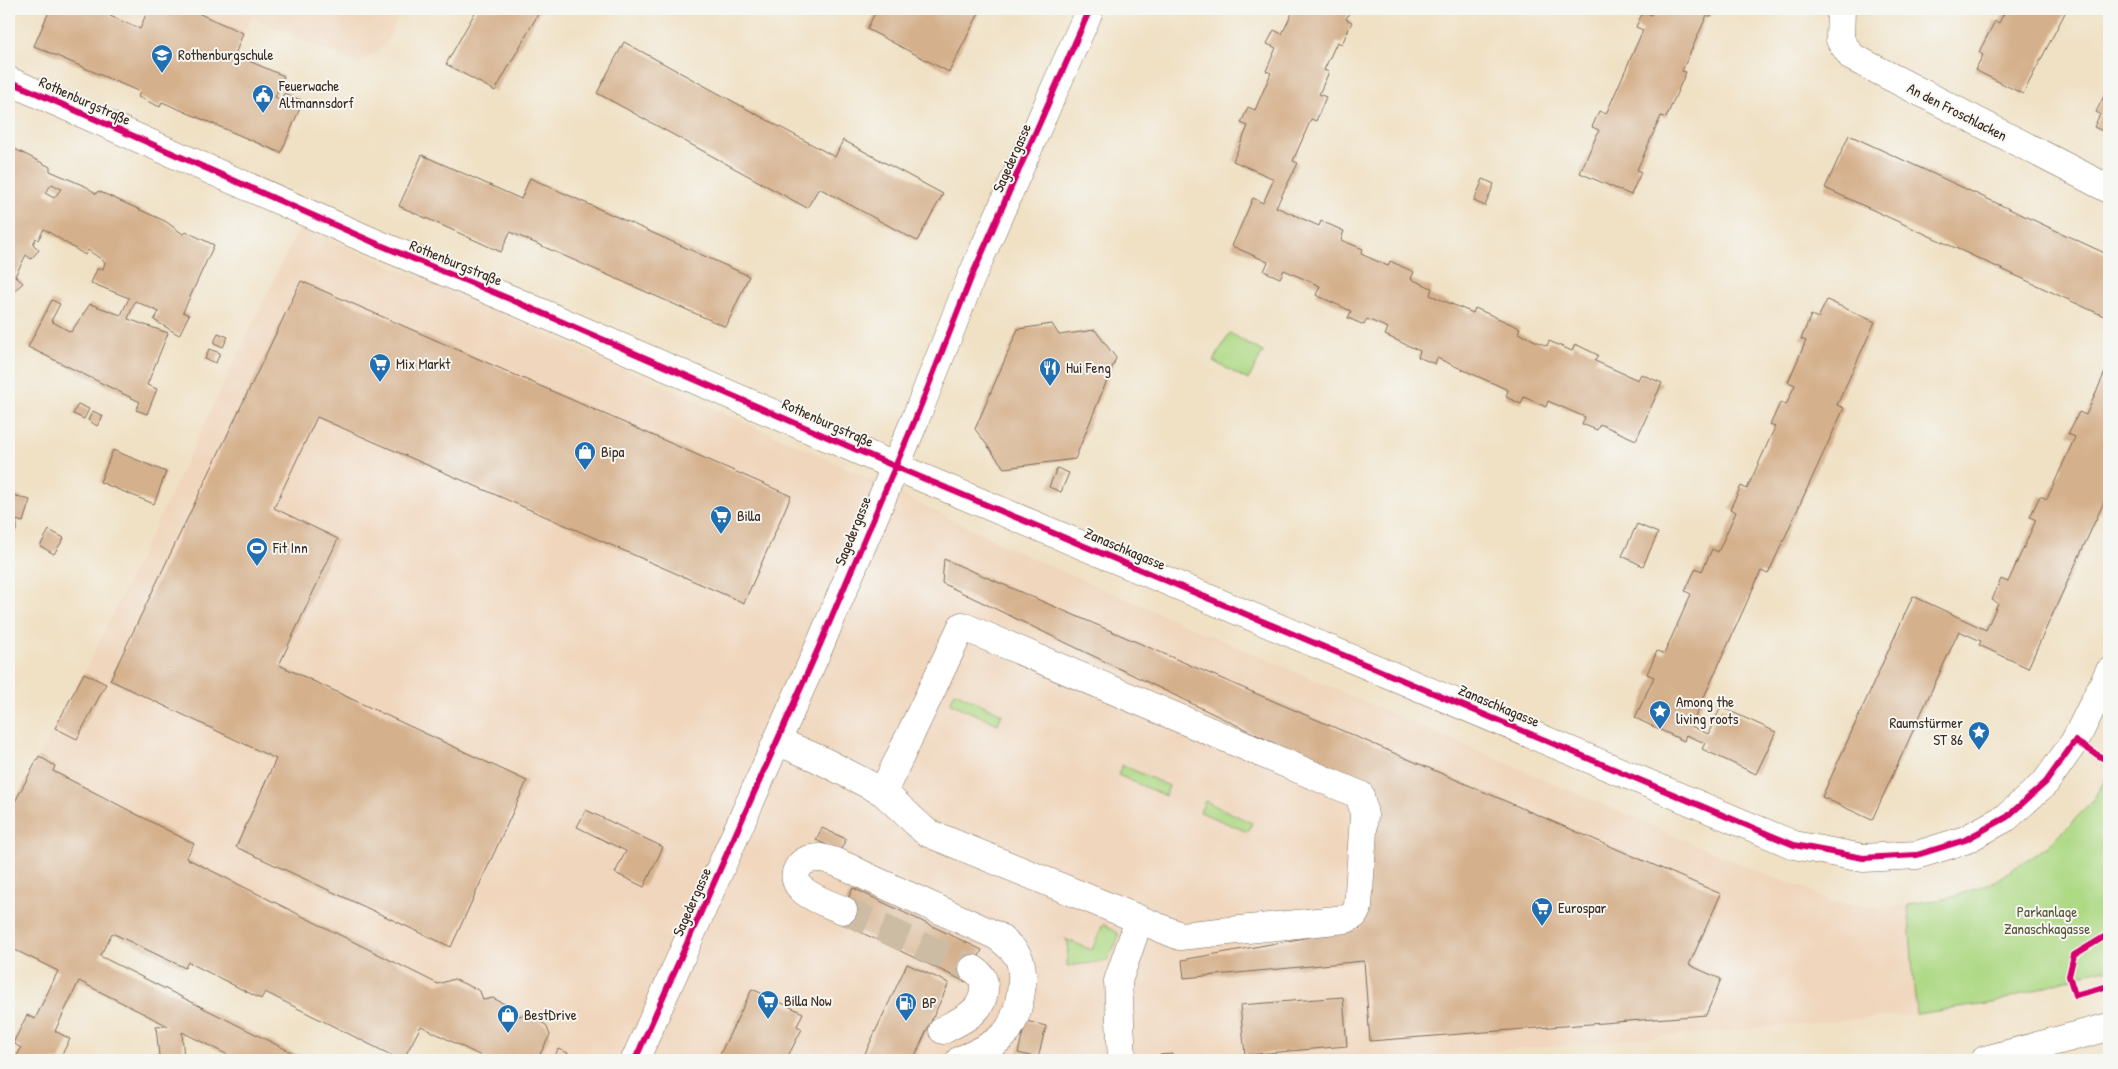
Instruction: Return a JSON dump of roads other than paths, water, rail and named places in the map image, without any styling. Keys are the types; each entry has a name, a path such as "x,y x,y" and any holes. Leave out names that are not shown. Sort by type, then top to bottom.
{"main road":[{"name":"Sagedergasse","path":"635,1060 819,647 915,420 971,278 1090,9"},
{"name":"An den Froschlacken","path":"1841,9 1840,40 1852,57 2109,190"},
{"name":"Rothenburgstraße","path":"9,81 373,242 521,303 894,466"},
{"name":"Zanaschkagasse","path":"894,466 1794,845 1863,858 1917,855 1965,840 2007,816 2046,782 2075,742 2109,672"},
{"path":"777,741 819,759 883,792 926,832 1180,936 1346,919 1354,915 1358,907 1364,815 1360,795 962,626 883,792"},
{"path":"843,910 810,896 800,888 796,877 800,865 805,861 821,858 845,867 997,936 1010,947 1020,960 1022,980 1014,1017 1005,1034 983,1050 960,1060"},
{"path":"1122,1060 1118,981 1140,920"},
{"path":"943,1030 972,1014 980,1006 984,996 984,985 982,976 973,969"},
{"path":"1985,1060 2109,1026"}],"tunnel":[{"path":"843,910 973,969"}],"place":[{"name":"Rothenburgschule","path":"162,74"},
{"name":"Feuerwache Altmannsdorf","path":"263,114"},
{"name":"Mix Markt","path":"380,383"},
{"name":"Hui Feng","path":"1050,387"},
{"name":"Bipa","path":"585,471"},
{"name":"Billa","path":"721,535"},
{"name":"Fit Inn","path":"257,567"},
{"name":"Among the living roots","path":"1660,730"},
{"name":"Raumstürmer ST 86","path":"1979,751"},
{"name":"Eurospar","path":"1542,927"},
{"name":"Billa Now","path":"768,1020"},
{"name":"BP","path":"906,1022"},
{"name":"BestDrive","path":"508,1034"}],"park label":[{"name":"Parkanlage Zanaschkagasse","path":"2047,920"}]}
